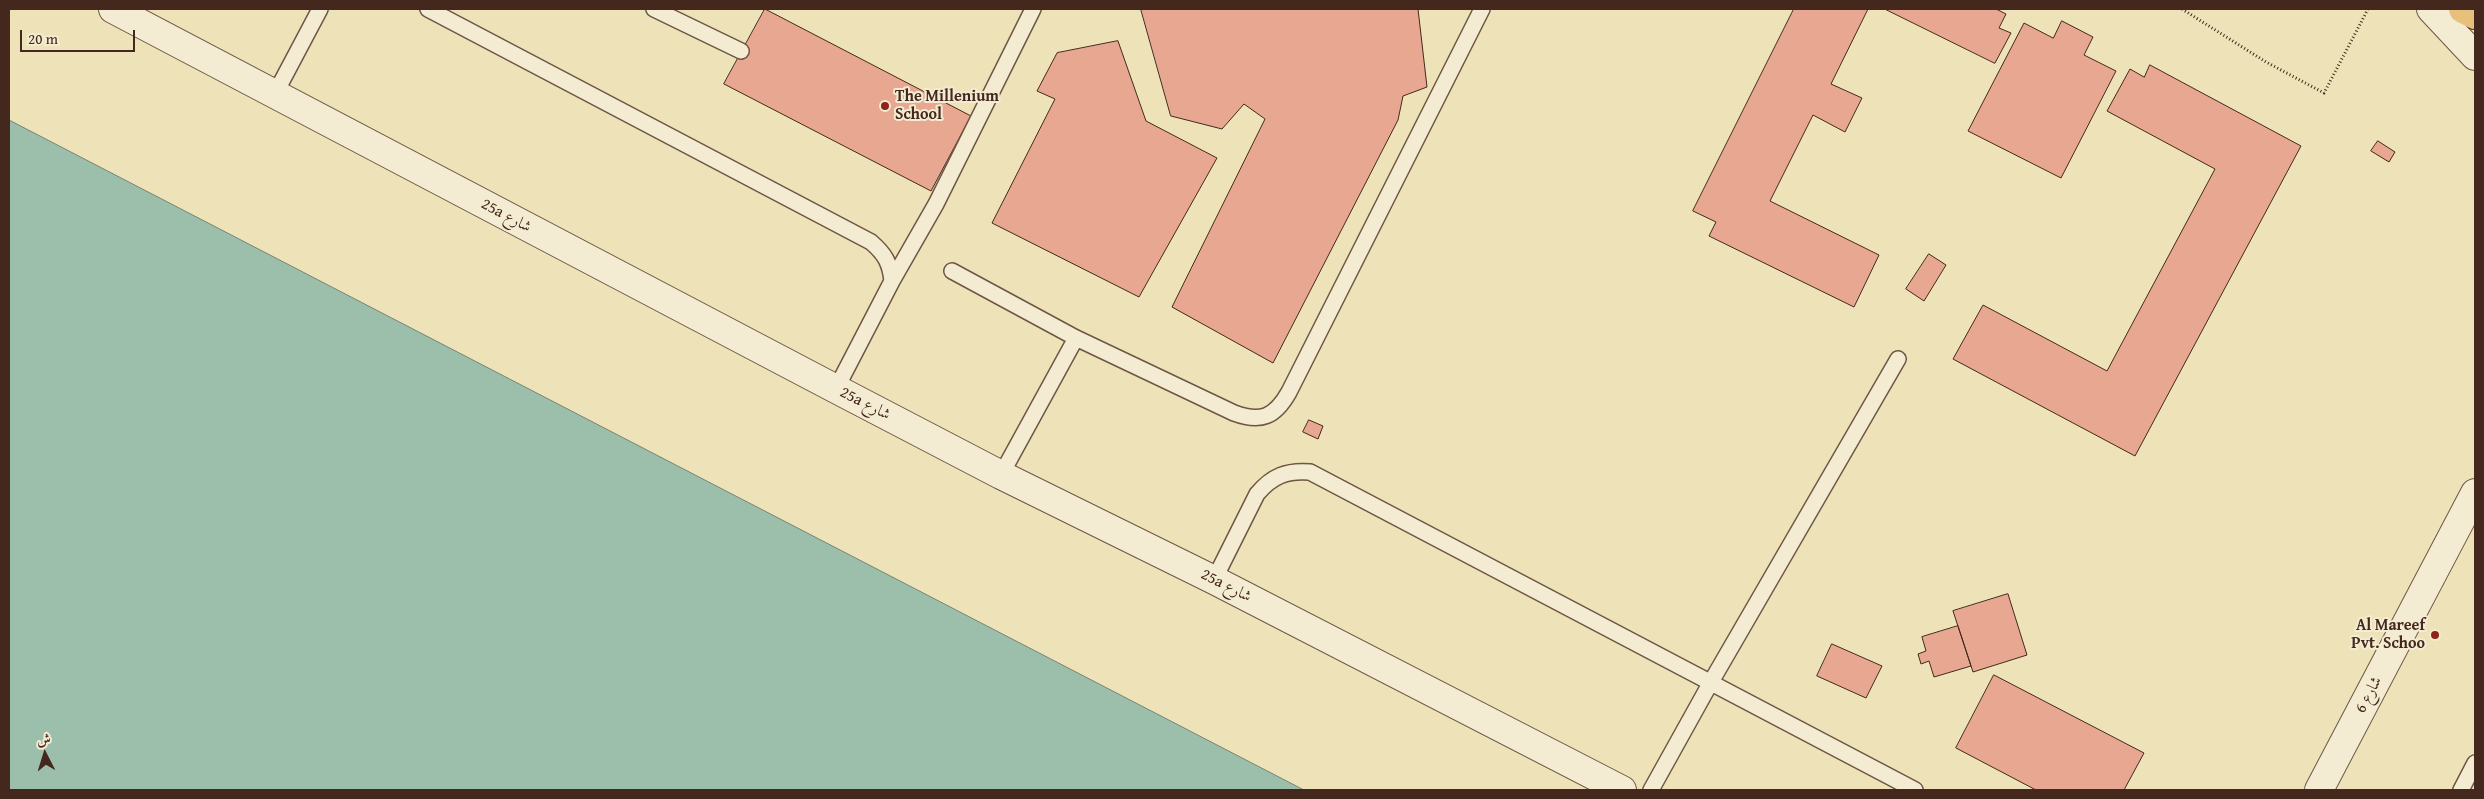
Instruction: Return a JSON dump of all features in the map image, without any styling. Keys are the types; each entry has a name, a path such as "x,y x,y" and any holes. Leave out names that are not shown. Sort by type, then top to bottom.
{"main road":[{"path":"2463,9 2475,15"}],"street":[{"name":"25a شارع","path":"113,9 836,389 1214,580 1622,790"},
{"path":"2431,9 2475,56"},
{"name":"شارع 6","path":"2319,790 2475,494"}],"lane":[{"path":"275,94 320,9"},
{"path":"428,9 871,242 883,252 890,266 892,281"},
{"path":"654,9 741,51"},
{"path":"836,389 1033,9"},
{"path":"952,271 1076,338 1250,419 1266,416 1281,407 1482,9"},
{"path":"1001,474 1076,338"},
{"path":"1651,790 1711,682 1898,359"},
{"path":"1214,580 1257,494 1267,482 1280,474 1295,470 1310,472 1915,790"},
{"path":"2461,790 2475,763"}],"path":[{"path":"2182,9 2266,62 2324,94 2368,9"}],"shaded area":[{"path":"9,120 1304,790 9,790"}],"building":[{"path":"765,9 971,116 931,191 724,84"},
{"path":"1141,9 1418,9 1427,87 1403,96 1398,120 1273,363 1172,307 1265,119 1244,104 1222,129 1171,116"},
{"path":"1794,9 1868,9 1831,84 1862,98 1845,132 1813,115 1770,201 1879,255 1854,307 1709,236 1716,222 1693,211"},
{"path":"1885,9 1996,9 2006,14 1999,28 2011,33 1995,63"},
{"path":"2062,21 2093,37 2084,55 2116,71 2061,178 1968,131 2024,23 2053,38"},
{"path":"1118,41 1146,121 1217,158 1139,297 992,223 1055,99 1037,91 1057,53"},
{"path":"2150,65 2301,146 2135,456 1953,359 1983,305 2107,371 2215,169 2107,111 2130,69 2144,77"},
{"path":"2378,141 2395,152 2389,162 2371,151"},
{"path":"1929,254 1946,265 1924,301 1906,289"},
{"path":"1309,420 1323,426 1318,439 1303,432"},
{"path":"2008,594 2027,655 1973,672 1953,611"},
{"path":"1958,626 1971,666 1934,677 1929,661 1921,664 1918,654 1926,651 1922,637"},
{"path":"1832,644 1882,666 1866,698 1817,676"},
{"path":"1994,675 2144,753 2124,790 2036,790 1956,748"}],"place":[{"name":"The Millenium School","path":"885,106"},
{"name":"Al Mareef Pvt. Schoo","path":"2435,635"}]}
